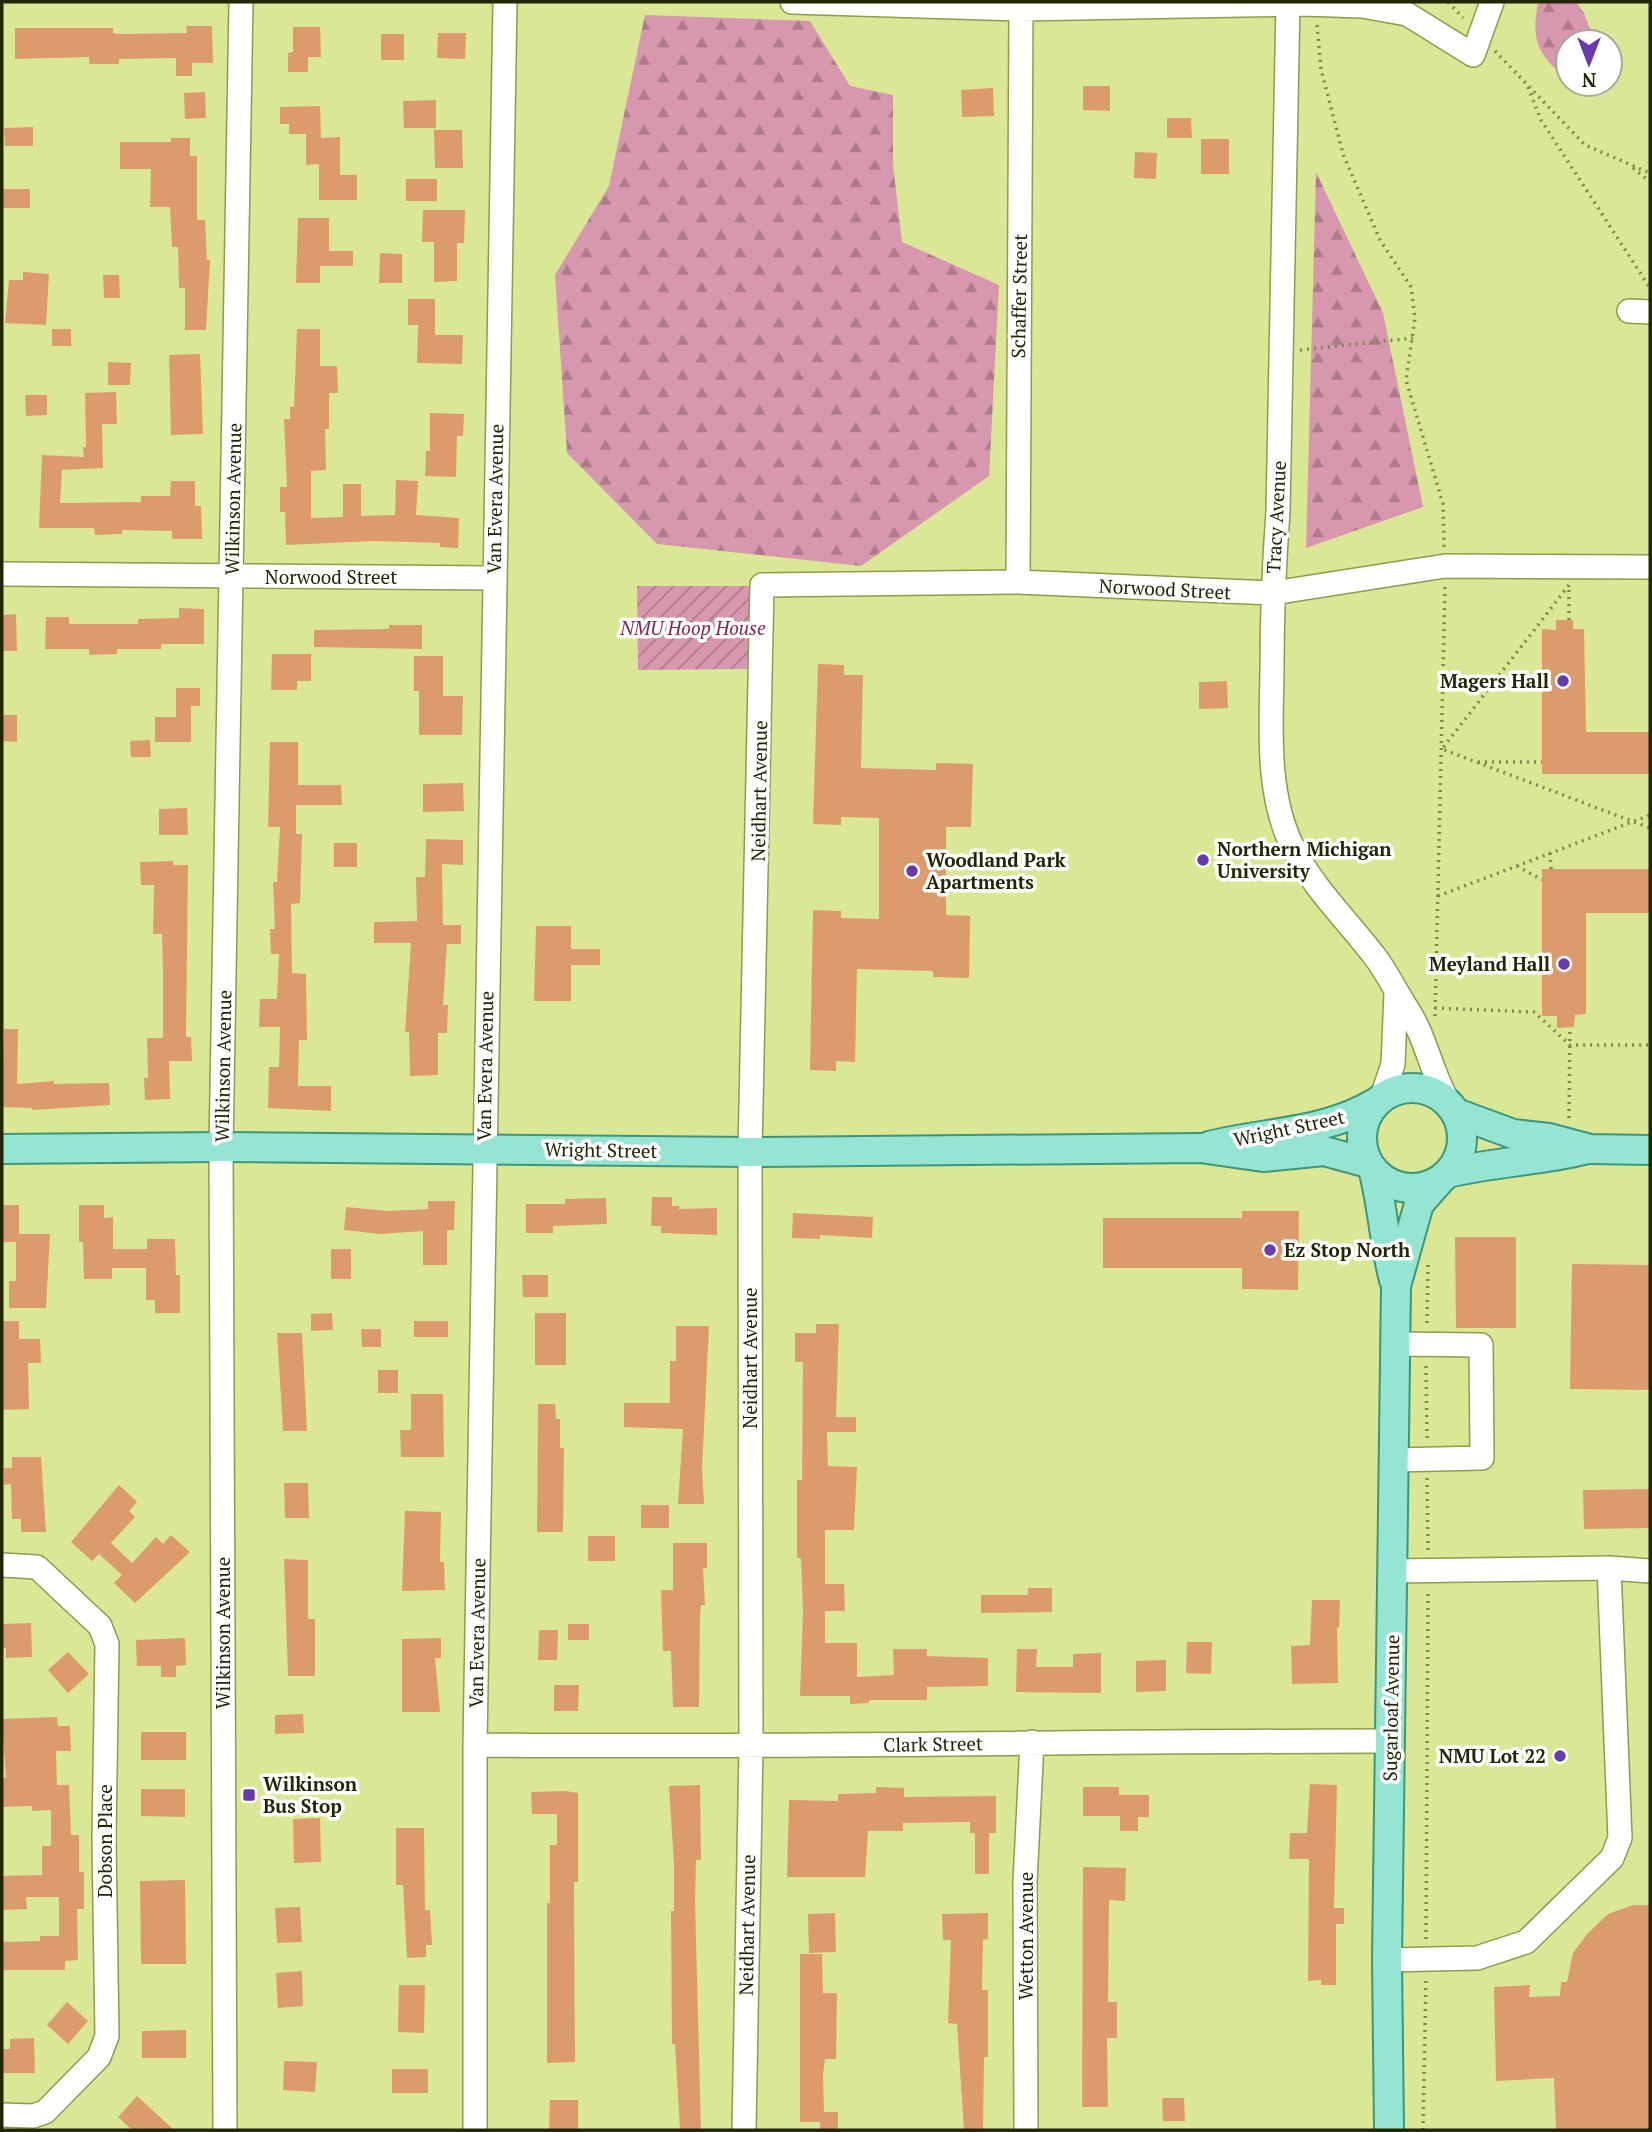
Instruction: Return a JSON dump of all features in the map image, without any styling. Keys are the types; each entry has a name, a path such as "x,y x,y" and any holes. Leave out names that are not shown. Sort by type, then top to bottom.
{"main road":[{"path":"1590,1149 1549,1138 1503,1131 1452,1108 1421,1088 1396,1089 1379,1100 1366,1117 1362,1133 1363,1148 1371,1166 1392,1184 1408,1188 1421,1187 1469,1167 1546,1159 1590,1149 1650,1150"},
{"name":"Wright Street","path":"1200,1148 1255,1135 1311,1127 1348,1117 1379,1100"},
{"path":"1445,1176 1457,1161 1463,1139 1452,1108"},
{"name":"Wright Street","path":"2,1149 484,1148 750,1152 1200,1148 1263,1157 1324,1151 1371,1166"},
{"name":"Sugarloaf Avenue","path":"1371,1166 1383,1213 1386,1251 1396,1286"},
{"name":"Sugarloaf Avenue","path":"1389,2130 1387,1960 1396,1286 1419,1204 1445,1176"}],"street":[{"name":"Wilkinson Avenue","path":"225,2130 221,1147 241,2"},
{"name":"Van Evera Avenue","path":"475,2130 475,1745 505,2"},
{"path":"792,2 1021,9 1288,3 1389,6 1408,14 1473,55 1492,2"},
{"name":"Tracy Avenue","path":"1288,3 1278,511 1273,593 1273,772 1282,819 1303,867 1377,959 1396,994 1412,1016 1432,1073 1452,1108"},
{"name":"Schaffer Street","path":"1018,582 1021,9"},
{"name":"Norwood Street","path":"762,585 1018,582 1273,593 1445,566 1650,567"},
{"name":"Norwood Street","path":"2,574 493,578"},
{"name":"Neidhart Avenue","path":"744,2130 751,1747 750,1152 762,585"},
{"path":"1379,1100 1394,1064 1396,994"},
{"path":"1393,1460 1482,1458 1481,1345 1395,1344"},
{"name":"Dobson Place","path":"2,1565 37,1567 100,1626 107,1644 104,1838 107,2036 99,2057 45,2112 33,2116 2,2115"},
{"path":"1387,1960 1476,1958 1526,1942 1612,1858 1620,1838 1609,1569"},
{"path":"1392,1571 1650,1571"},
{"name":"Clark Street","path":"475,1745 751,1747 1032,1742 1391,1741"},
{"name":"Wetton Avenue","path":"1026,2130 1025,1882 1032,1742"}],"path":[{"path":"1448,2 1585,145 1650,173"},
{"path":"1315,4 1321,69 1343,154 1380,240 1412,287 1415,318 1406,380 1443,504 1445,566 1435,1020"},
{"path":"1526,84 1541,120 1650,288"},
{"path":"1628,164 1650,182"},
{"path":"1281,352 1413,338"},
{"path":"1442,749 1569,585 1569,620"},
{"path":"1442,749 1650,828"},
{"path":"1476,762 1542,762"},
{"path":"1438,896 1650,815"},
{"path":"1550,853 1551,869"},
{"path":"1517,866 1542,880"},
{"path":"1435,1008 1534,1012 1570,1045 1650,1045"},
{"path":"1569,1118 1570,1027"},
{"path":"1423,2130 1428,1263"}],"green space":[{"path":"1538,2 1576,2 1590,28 1554,28 1554,67 1541,51 1535,25"},
{"path":"645,15 810,21 850,86 893,95 893,165 902,242 999,285 989,476 861,566 657,544 567,453 555,275 609,186"},
{"path":"1316,172 1383,313 1423,507 1306,548"},
{"name":"NMU Hoop House","path":"637,586 749,586 749,669 638,670"}],"building":[{"path":"186,26 212,26 213,63 192,63 192,76 176,76 176,58 119,59 119,64 89,64 89,57 15,59 15,28 113,28 113,33 120,34 187,33"},
{"path":"293,27 320,27 321,57 308,57 308,72 288,72 288,53 293,52"},
{"path":"438,33 466,33 465,59 437,58"},
{"path":"381,34 404,34 404,60 381,60"},
{"path":"1083,86 1110,86 1110,111 1083,110"},
{"path":"993,88 994,116 962,117 961,90"},
{"path":"205,92 206,118 185,119 184,93"},
{"path":"436,100 436,128 404,128 403,101"},
{"path":"320,106 321,138 340,137 340,175 357,175 357,200 319,200 319,164 306,165 306,134 289,134 289,124 280,124 280,107"},
{"path":"1167,118 1191,118 1192,138 1167,138"},
{"path":"33,127 33,146 5,146 4,128"},
{"path":"434,130 462,130 463,168 435,168"},
{"path":"171,138 190,138 190,156 197,156 197,220 205,220 207,260 210,260 206,330 185,330 185,288 179,288 178,247 172,247 170,207 150,207 151,169 120,169 120,142 171,142"},
{"path":"1201,139 1229,139 1229,174 1201,174"},
{"path":"1135,152 1157,153 1156,179 1134,178"},
{"path":"406,179 437,179 437,201 406,201"},
{"path":"2,189 30,189 30,208 2,208"},
{"path":"423,210 465,210 464,243 457,243 457,281 434,282 434,242 422,242"},
{"path":"298,218 329,218 329,251 353,251 353,266 320,266 320,283 296,283"},
{"path":"380,253 402,254 402,283 379,283"},
{"path":"23,272 49,274 46,325 5,323 9,280 23,280"},
{"path":"103,275 119,275 120,298 104,298"},
{"path":"408,299 435,299 435,335 463,335 462,364 417,363 418,325 408,325"},
{"path":"52,329 71,329 71,346 52,346"},
{"path":"297,329 320,329 320,366 337,366 338,393 329,393 329,429 325,429 326,470 311,471 311,518 343,517 343,484 361,484 361,516 395,515 396,480 418,481 416,515 459,518 458,548 440,547 440,543 374,541 286,545 285,512 280,512 280,487 287,487 284,419 290,419 290,407 294,407"},
{"path":"200,354 203,434 171,435 169,355"},
{"path":"108,362 131,363 130,385 108,385"},
{"path":"116,392 117,424 102,424 103,468 62,470 60,503 141,502 141,496 170,496 171,481 195,481 195,506 201,506 202,539 172,539 172,531 122,530 122,534 95,535 94,528 39,528 42,455 84,457 85,393"},
{"path":"25,395 47,395 47,415 26,416"},
{"path":"430,413 464,414 463,436 457,436 456,477 425,476 426,451 430,451"},
{"path":"179,608 204,609 204,644 161,644 161,649 117,649 117,654 89,655 89,649 45,649 46,617 69,617 69,624 138,624 138,619 179,618"},
{"path":"16,614 17,651 2,651 2,615"},
{"name":"Magers Hall","path":"1556,620 1573,620 1573,629 1584,629 1586,732 1650,732 1650,774 1542,774 1542,629 1556,630"},
{"path":"389,625 422,625 422,649 314,647 314,630 389,629"},
{"path":"272,654 311,654 311,681 297,681 297,690 271,690"},
{"path":"414,656 443,656 443,696 463,696 462,735 419,735 419,691 414,691"},
{"path":"818,664 844,665 844,675 863,675 861,768 936,770 936,763 973,764 971,827 946,827 946,915 970,916 969,978 933,977 933,971 857,969 855,1062 836,1061 836,1071 810,1070 813,910 841,911 841,918 879,919 879,818 841,817 841,825 813,824"},
{"path":"1227,681 1228,708 1199,709 1199,682"},
{"path":"176,688 200,688 200,706 191,706 191,742 155,742 155,717 176,717"},
{"path":"2,715 17,715 17,742 2,741"},
{"path":"150,740 151,757 131,757 130,741"},
{"path":"270,742 298,742 298,785 341,785 342,805 296,805 296,834 302,834 300,903 291,904 292,973 306,974 307,1040 299,1040 298,1086 331,1086 331,1111 268,1108 269,1067 279,1067 280,1027 259,1027 260,999 277,999 279,954 271,954 270,929 275,929 273,882 277,882 280,827 268,827"},
{"path":"463,783 464,811 423,812 423,784"},
{"path":"187,808 188,835 159,835 159,809"},
{"path":"426,839 463,840 463,865 442,864 443,925 461,925 461,944 447,944 443,1005 448,1005 447,1033 438,1033 438,1075 410,1076 409,1032 405,1032 411,943 374,943 374,922 417,921 416,877 425,877"},
{"path":"334,843 357,843 357,867 334,867"},
{"path":"173,861 173,865 188,865 186,1037 191,1037 192,1061 169,1061 170,1099 145,1100 144,1078 148,1078 147,1038 163,1038 163,970 162,934 153,934 154,885 141,885 140,862"},
{"name":"Meyland Hall","path":"1542,869 1650,869 1650,913 1586,913 1586,1014 1575,1015 1574,1027 1557,1028 1557,1016 1542,1016"},
{"path":"536,926 571,926 571,949 600,949 600,965 571,965 571,1001 534,1001"},
{"path":"4,1029 18,1029 17,1084 54,1081 54,1084 109,1083 110,1105 32,1110 2,1107"},
{"path":"652,1197 672,1197 672,1206 679,1206 679,1209 717,1208 717,1235 661,1233 661,1226 651,1226"},
{"path":"606,1198 607,1224 553,1226 553,1233 526,1233 526,1204 565,1204 565,1199"},
{"path":"428,1201 455,1201 454,1230 447,1230 447,1265 423,1265 423,1231 381,1234 344,1230 346,1207 388,1211 428,1209"},
{"path":"2,1205 19,1205 19,1234 50,1234 46,1308 9,1308 9,1281 16,1281 16,1242 2,1242"},
{"path":"79,1205 104,1205 104,1218 113,1217 113,1249 147,1249 147,1239 175,1239 176,1275 180,1275 180,1313 155,1313 155,1300 146,1300 146,1268 112,1268 112,1279 84,1279 83,1242 79,1242"},
{"path":"1242,1211 1299,1211 1298,1290 1242,1289 1242,1268 1103,1268 1103,1218 1242,1218"},
{"path":"793,1213 873,1217 872,1238 820,1235 820,1239 792,1238"},
{"path":"1455,1237 1516,1237 1516,1328 1456,1328"},
{"path":"331,1249 351,1249 351,1279 331,1279"},
{"path":"1572,1264 1650,1265 1650,1390 1570,1389"},
{"path":"522,1275 548,1275 548,1297 523,1297"},
{"path":"332,1313 333,1330 311,1331 311,1314"},
{"path":"535,1313 566,1313 566,1365 535,1365"},
{"path":"2,1321 19,1321 19,1339 40,1339 41,1363 28,1363 29,1409 2,1410"},
{"path":"414,1321 448,1321 448,1337 414,1337"},
{"path":"816,1324 839,1324 836,1417 856,1417 856,1432 827,1432 828,1466 857,1467 854,1530 825,1530 825,1584 844,1584 845,1611 825,1611 825,1643 857,1643 857,1677 894,1675 893,1649 927,1649 927,1656 988,1658 988,1686 927,1687 927,1700 869,1700 869,1703 850,1704 850,1696 800,1696 803,1611 801,1558 797,1558 797,1480 802,1480 803,1362 795,1362 795,1333 816,1333"},
{"path":"676,1326 709,1326 702,1468 704,1504 678,1504 683,1429 624,1427 624,1403 670,1403 670,1361 676,1361"},
{"path":"361,1329 381,1329 381,1347 362,1347"},
{"path":"277,1333 302,1333 307,1431 283,1431"},
{"path":"378,1370 398,1370 398,1393 378,1393"},
{"path":"411,1394 443,1394 444,1457 401,1457 400,1430 411,1430"},
{"path":"538,1404 555,1404 556,1419 560,1419 560,1448 564,1448 563,1532 537,1532"},
{"path":"12,1457 41,1457 46,1532 21,1532 21,1519 12,1519 11,1484 4,1485 4,1468 12,1468"},
{"path":"284,1483 308,1483 309,1518 285,1518"},
{"path":"119,1485 137,1502 129,1511 135,1517 111,1543 132,1563 156,1537 163,1544 171,1535 190,1552 135,1603 114,1583 122,1575 99,1554 92,1561 71,1542"},
{"path":"1650,1489 1650,1528 1584,1529 1583,1490"},
{"path":"641,1505 669,1505 669,1528 641,1528"},
{"path":"405,1511 441,1512 440,1562 444,1562 445,1590 402,1591"},
{"path":"588,1536 615,1536 615,1561 588,1561"},
{"path":"673,1543 707,1543 707,1568 703,1568 705,1605 701,1605 700,1616 699,1707 673,1707 671,1651 663,1651 661,1590 673,1590"},
{"path":"284,1559 308,1560 308,1619 315,1619 315,1676 288,1676"},
{"path":"1028,1588 1052,1588 1052,1612 981,1613 981,1595 1028,1595"},
{"path":"1312,1600 1340,1600 1339,1628 1337,1627 1338,1683 1292,1684 1291,1646 1310,1645"},
{"path":"31,1623 32,1657 6,1658 6,1648 2,1648 2,1624"},
{"path":"568,1624 589,1624 589,1640 568,1640"},
{"path":"539,1630 558,1630 557,1660 538,1660"},
{"path":"185,1638 186,1665 176,1666 176,1677 161,1677 161,1666 137,1666 136,1640"},
{"path":"441,1638 441,1658 435,1658 440,1712 402,1712 402,1639"},
{"path":"1187,1642 1212,1642 1211,1674 1186,1673"},
{"path":"1017,1649 1037,1649 1036,1667 1073,1667 1073,1654 1101,1653 1101,1693 1016,1692"},
{"path":"68,1652 89,1674 68,1693 48,1670"},
{"path":"1166,1660 1166,1691 1136,1692 1136,1661"},
{"path":"554,1685 579,1685 578,1711 554,1711"},
{"path":"303,1714 304,1733 275,1734 275,1715"},
{"path":"57,1717 58,1726 70,1726 71,1751 56,1751 57,1785 69,1785 71,1835 79,1835 79,1872 84,1872 84,1909 77,1909 78,1960 65,1961 65,1970 3,1970 3,1942 40,1941 40,1936 59,1936 59,1897 26,1897 27,1909 2,1910 2,1876 42,1875 42,1846 51,1846 51,1810 32,1811 32,1806 2,1807 2,1778 6,1778 2,1719"},
{"path":"141,1732 186,1732 186,1760 141,1760"},
{"path":"1310,1784 1337,1785 1334,1908 1344,1908 1344,1924 1336,1924 1336,1985 1321,1985 1321,1980 1308,1981 1309,1859 1289,1859 1290,1833 1307,1833"},
{"path":"700,1785 701,1860 696,1860 695,1900 701,2130 680,2130 675,2044 672,2044 671,1911 674,1911 674,1865 669,1786"},
{"path":"876,1787 904,1788 904,1797 996,1796 996,1833 989,1833 989,1874 975,1874 975,1833 970,1833 970,1822 903,1823 903,1831 868,1831 865,1877 787,1877 789,1800 838,1801 838,1794 876,1793"},
{"path":"1083,1787 1119,1787 1119,1795 1149,1795 1149,1817 1138,1817 1138,1831 1120,1831 1120,1816 1083,1816"},
{"path":"141,1789 185,1789 185,1817 141,1816"},
{"path":"531,1792 578,1793 578,1882 574,1882 575,2062 547,2063 547,1903 550,1903 550,1845 557,1845 557,1814 532,1814"},
{"path":"320,1818 321,1862 294,1863 293,1819"},
{"path":"396,1828 424,1828 425,1910 430,1910 432,1945 426,1945 426,1957 407,1958 403,1885 396,1885"},
{"path":"1083,1867 1126,1868 1125,1901 1109,1900 1108,2002 1117,2002 1117,2038 1107,2038 1108,2107 1082,2107"},
{"path":"185,1880 186,1964 141,1964 140,1881"},
{"path":"1633,1905 1650,1905 1650,2130 1556,2130 1554,2078 1496,2081 1494,1987 1530,1985 1529,1997 1560,1996 1561,1982 1567,1982 1573,1953 1588,1933 1608,1914"},
{"path":"300,1907 302,1942 277,1943 275,1908"},
{"path":"835,1913 836,1952 809,1953 808,1914"},
{"path":"988,1913 988,1939 983,1940 982,1990 988,1990 988,2057 984,2057 983,2130 964,2130 957,2024 948,2023 951,1940 943,1940 942,1914"},
{"path":"800,1954 822,1954 823,1993 837,1993 836,2059 825,2059 823,2074 824,2112 838,2112 838,2130 820,2130 820,2122 800,2122"},
{"path":"302,1971 303,2006 278,2008 276,1973"},
{"path":"399,1985 425,1985 424,2033 398,2032"},
{"path":"67,2002 88,2021 68,2044 47,2025"},
{"path":"186,2030 186,2058 142,2058 142,2031"},
{"path":"34,2038 35,2073 2,2073 2,2049 10,2049 10,2039"},
{"path":"284,2061 317,2062 315,2092 283,2090"},
{"path":"392,2069 428,2069 428,2093 392,2093"},
{"path":"137,2096 174,2130 132,2130 118,2117"},
{"path":"1162,2098 1184,2098 1185,2121 1163,2121"},
{"path":"550,2100 578,2100 578,2130 549,2130"}],"place":[{"name":"Magers Hall","path":"1563,681"},
{"name":"Northern Michigan University","path":"1203,860"},
{"name":"Woodland Park Apartments","path":"912,871"},
{"name":"Meyland Hall","path":"1564,964"},
{"name":"Ez Stop North","path":"1270,1250"},
{"name":"NMU Lot 22","path":"1560,1756"},
{"name":"Wilkinson Bus Stop","path":"249,1795"}]}
